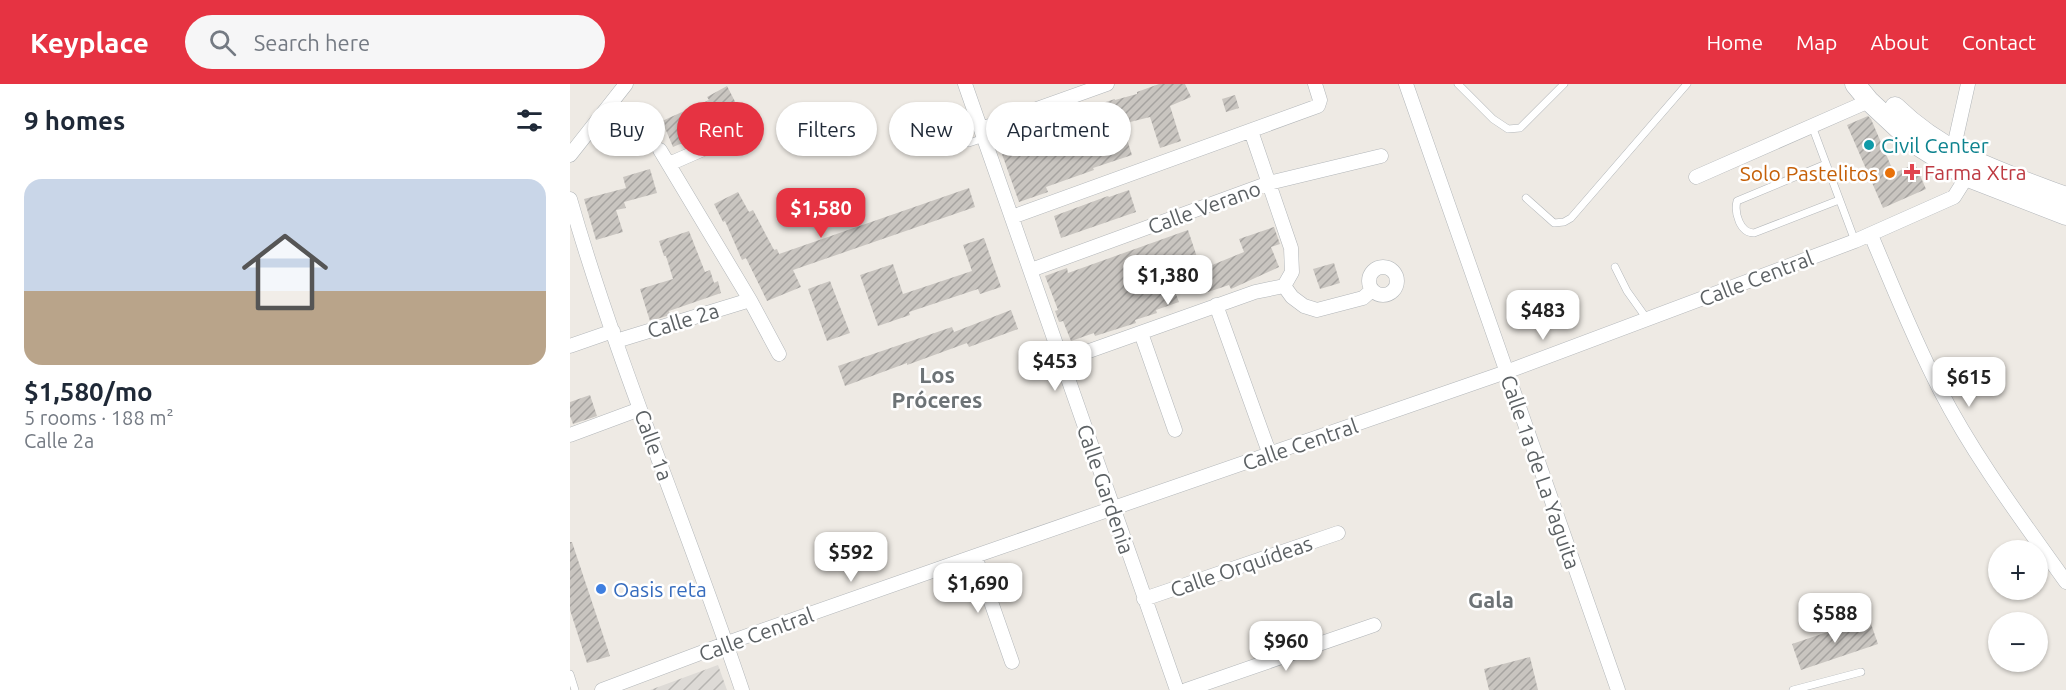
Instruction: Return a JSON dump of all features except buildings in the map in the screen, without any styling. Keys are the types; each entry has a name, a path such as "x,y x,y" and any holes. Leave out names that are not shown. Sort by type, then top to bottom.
{"main road":[{"path":"1855,84 1953,151 1971,170 2066,197"},
{"path":"1869,93 1914,143 2066,215"}],"street":[{"path":"570,155 626,84"},
{"name":"Calle Gardenia","path":"965,84 1176,690"},
{"path":"982,133 1107,84"},
{"path":"1012,217 1318,106 1320,100 1315,84"},
{"name":"Calle 1a de La Yaguita","path":"1406,84 1618,690"},
{"path":"1953,151 1968,84"},
{"path":"1696,177 1812,126 1869,93"},
{"path":"1061,361 1216,305 1284,286 1292,272 1291,248 1251,131"},
{"path":"664,156 750,300 779,354"},
{"path":"669,164 688,156"},
{"name":"Calle Verano","path":"1030,270 1269,183 1381,156"},
{"name":"Calle Central","path":"602,690 727,643 1506,372 1871,235 1954,197 1971,170"},
{"name":"Calle 1a","path":"570,199 614,336 727,643 742,690"},
{"path":"1871,235 1918,345 1941,392 2017,513 2066,582"},
{"path":"570,253 584,247"},
{"path":"1284,286 1292,297 1304,306 1317,310 1363,298 1372,290"},
{"name":"Calle 2a","path":"570,346 750,300"},
{"path":"1216,305 1269,455"},
{"path":"1141,333 1174,430"},
{"path":"570,435 640,409"},
{"name":"Calle Orquídeas","path":"1144,599 1338,533"},
{"path":"975,556 1012,662"},
{"path":"1186,690 1374,625"}],"lane":[{"path":"1458,84 1493,119 1508,129 1521,128 1564,84"},
{"path":"1526,198 1554,223 1564,222 1571,218 1687,84"},
{"path":"1812,126 1855,241"},
{"path":"974,139 982,133"},
{"path":"1826,164 1737,201 1736,207 1743,230 1754,233 1839,200"},
{"path":"1615,267 1647,319"},
{"path":"1793,690 1861,672"},
{"path":"570,674 575,690"}],"shaded area":[{"path":"718,665 727,690 650,690"}],"place":[{"name":"Civil Center","path":"1869,145"},
{"name":"Farma Xtra","path":"1912,172"},
{"name":"Solo Pastelitos","path":"1890,173"},
{"name":"Oasis reta","path":"601,589"}],"district":[{"name":"Los Próceres","path":"937,386"},
{"name":"Gala","path":"1491,599"}]}
